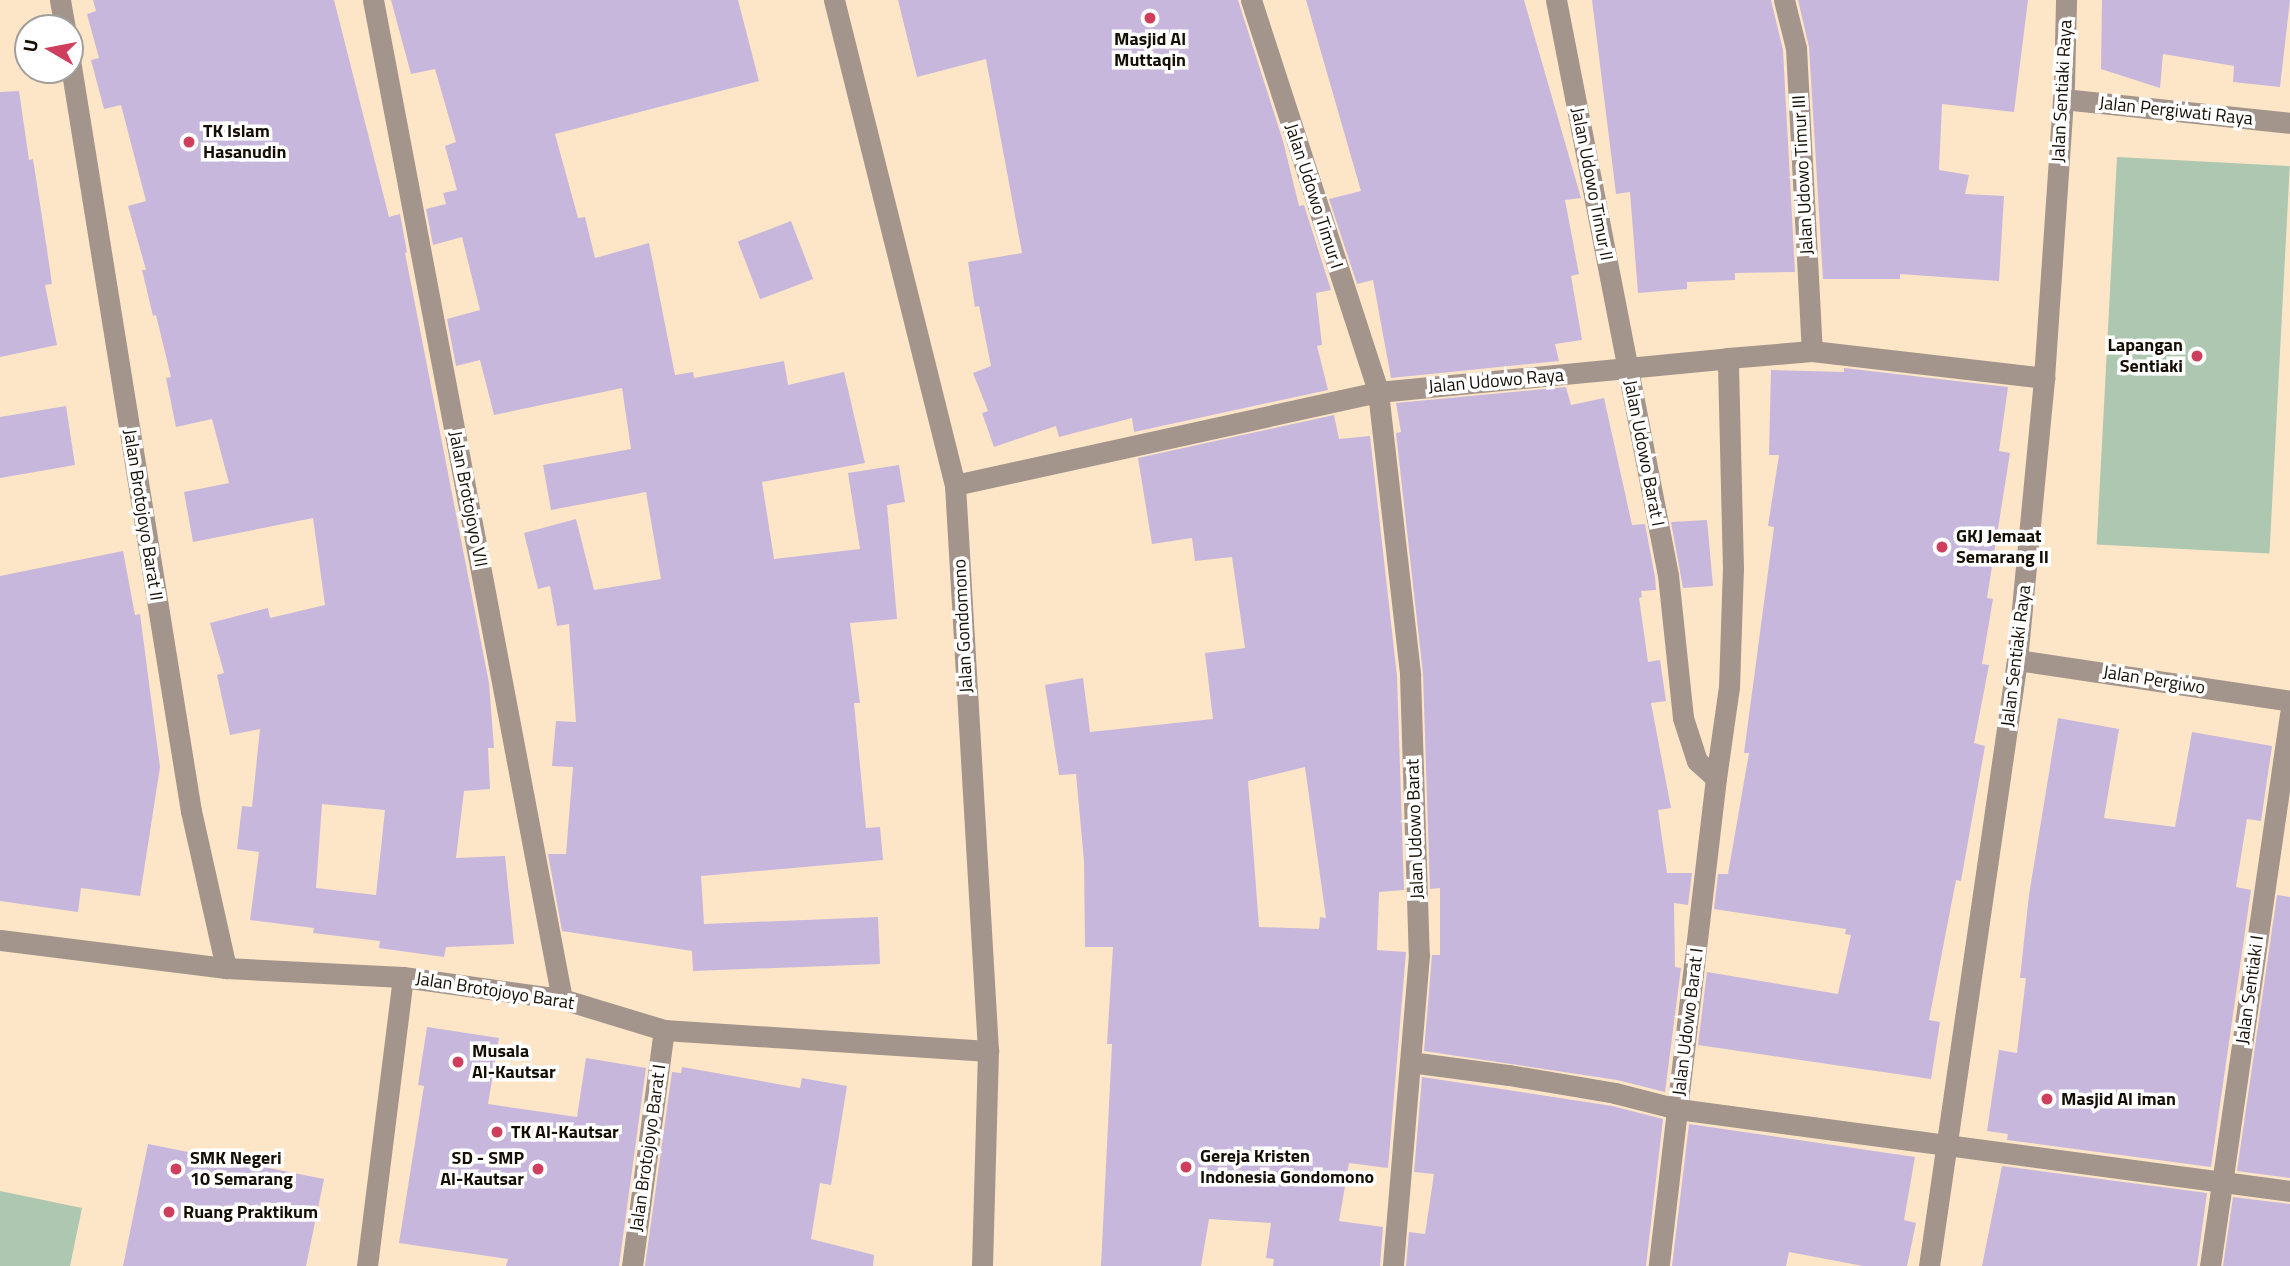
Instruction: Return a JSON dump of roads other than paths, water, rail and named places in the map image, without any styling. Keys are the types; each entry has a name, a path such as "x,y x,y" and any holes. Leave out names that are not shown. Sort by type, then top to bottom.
{"street":[{"name":"Jalan Brotojoyo VII","path":"373,0 562,999"},
{"name":"Jalan Gondomono","path":"834,0 955,485 988,1051 982,1266"},
{"name":"Jalan Udowo Timur I","path":"1251,0 1378,392"},
{"name":"Jalan Udowo Timur II","path":"1556,0 1627,368"},
{"name":"Jalan Udowo Timur III","path":"1784,0 1796,48 1812,351"},
{"name":"Jalan Sentiaki Raya","path":"1929,1266 2017,660 2044,378 2063,99 2066,0"},
{"name":"Jalan Brotojoyo Barat II","path":"74,84 191,811 226,968"},
{"name":"Jalan Pergiwati Raya","path":"2063,99 2290,123"},
{"name":"Jalan Udowo Raya","path":"955,485 1378,392 1812,351 2044,378"},
{"name":"Jalan Udowo Barat I","path":"1659,1266 1729,687 1733,569 1728,358"},
{"name":"Jalan Udowo Barat I","path":"1627,368 1668,575 1683,718 1697,761 1716,778"},
{"name":"Jalan Udowo Barat","path":"1378,392 1410,676 1419,956 1393,1266"},
{"name":"Jalan Pergiwo","path":"2017,660 2290,701"},
{"name":"Jalan Sentiaki I","path":"2210,1266 2290,714"},
{"name":"Jalan Brotojoyo Barat","path":"0,940 226,968 403,977 562,999 664,1030 988,1051"},
{"path":"367,1266 403,977"},
{"name":"Jalan Brotojoyo Barat I","path":"632,1266 664,1030"},
{"path":"1410,1062 1602,1091 1678,1109 2290,1191"}],"place":[{"name":"Masjid Al Muttaqin","path":"1150,18"},
{"name":"TK Islam Hasanudin","path":"189,142"},
{"name":"Lapangan Sentiaki","path":"2197,356"},
{"name":"GKJ Jemaat Semarang II","path":"1942,547"},
{"name":"Musala Al-Kautsar","path":"458,1062"},
{"name":"Masjid Al iman","path":"2047,1099"},
{"name":"TK Al-Kautsar","path":"497,1132"},
{"name":"Gereja Kristen Indonesia Gondomono","path":"1186,1167"},
{"name":"SMK Negeri 10 Semarang","path":"176,1169"},
{"name":"SD - SMP Al-Kautsar","path":"538,1169"},
{"name":"Ruang Praktikum","path":"169,1212"}]}
